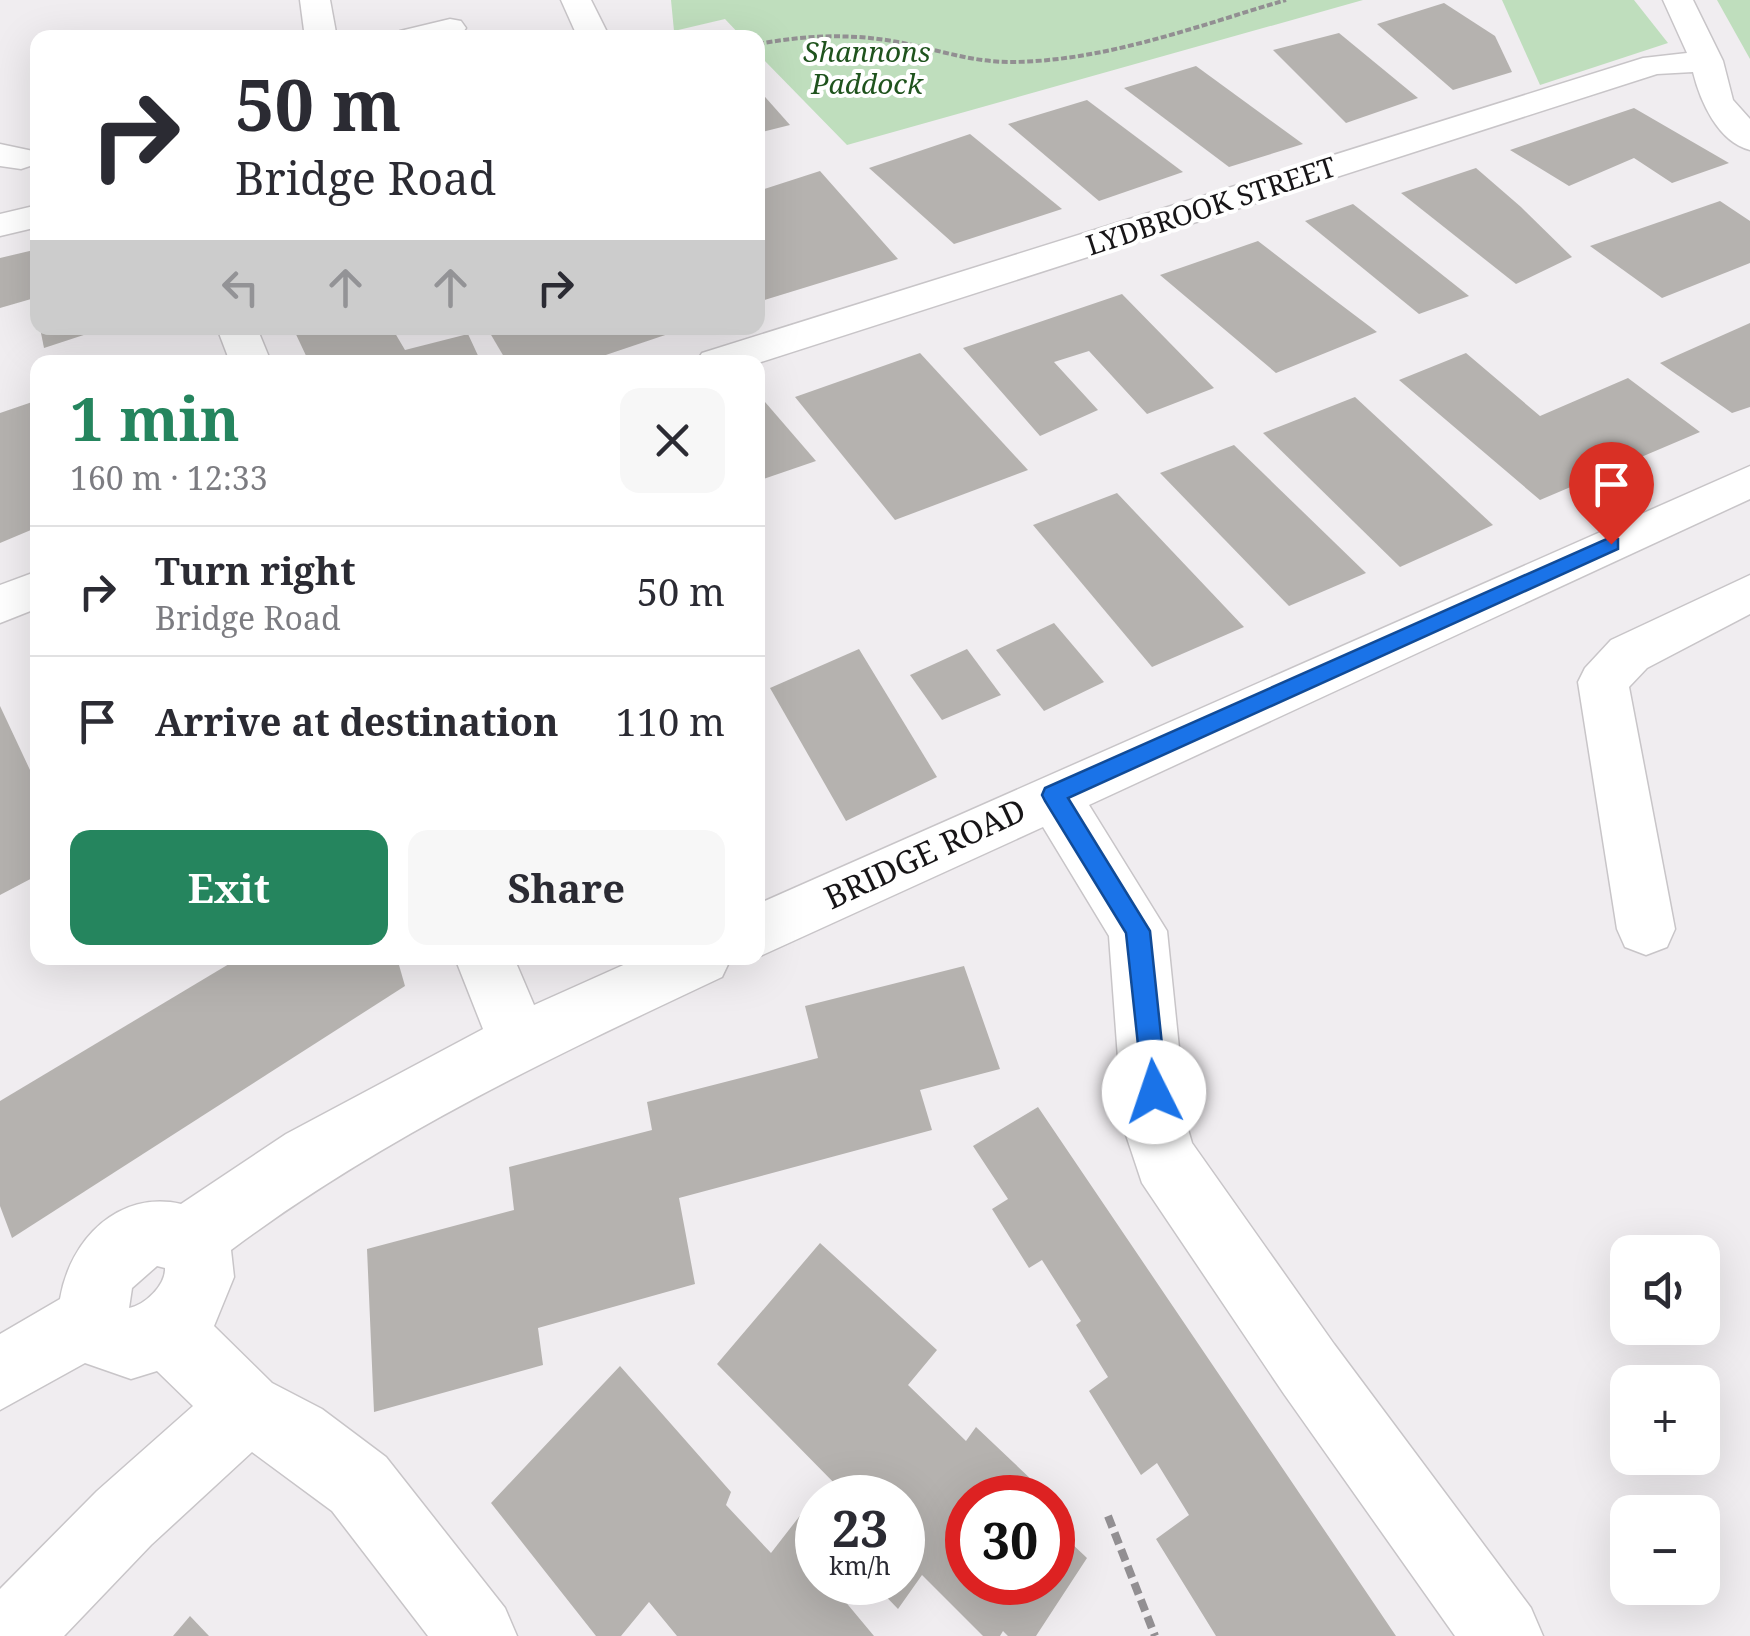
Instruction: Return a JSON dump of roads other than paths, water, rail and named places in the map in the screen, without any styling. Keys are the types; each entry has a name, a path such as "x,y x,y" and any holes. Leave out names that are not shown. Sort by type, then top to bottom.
{"street":[{"path":"315,0 320,30"},
{"path":"576,0 590,30"},
{"path":"1678,0 1707,61 1717,102 1750,140"},
{"path":"442,30 450,28"},
{"path":"1707,61 1750,109"},
{"name":"LYDBROOK STREET","path":"739,355 1654,65 1707,61"},
{"path":"0,226 30,218"},
{"name":"BRIDGE ROAD","path":"765,928 1750,481"},
{"path":"0,606 30,592"},
{"path":"1646,929 1603,682 1629,654 1750,593"},
{"path":"1053,795 1138,931 1156,1126 1165,1160 1309,1369 1503,1636"},
{"path":"488,965 519,1042"},
{"path":"0,1374 128,1325 188,1308 198,1289 201,1270 198,1253 188,1240 232,1206 356,1125 519,1042 686,965"},
{"path":"128,1325 191,1352 246,1409 296,1435 359,1484 477,1636"},
{"path":"10,1636 93,1545 176,1467 246,1409"}],"park label":[{"name":"Shannons Paddock","path":"867,68"}]}
